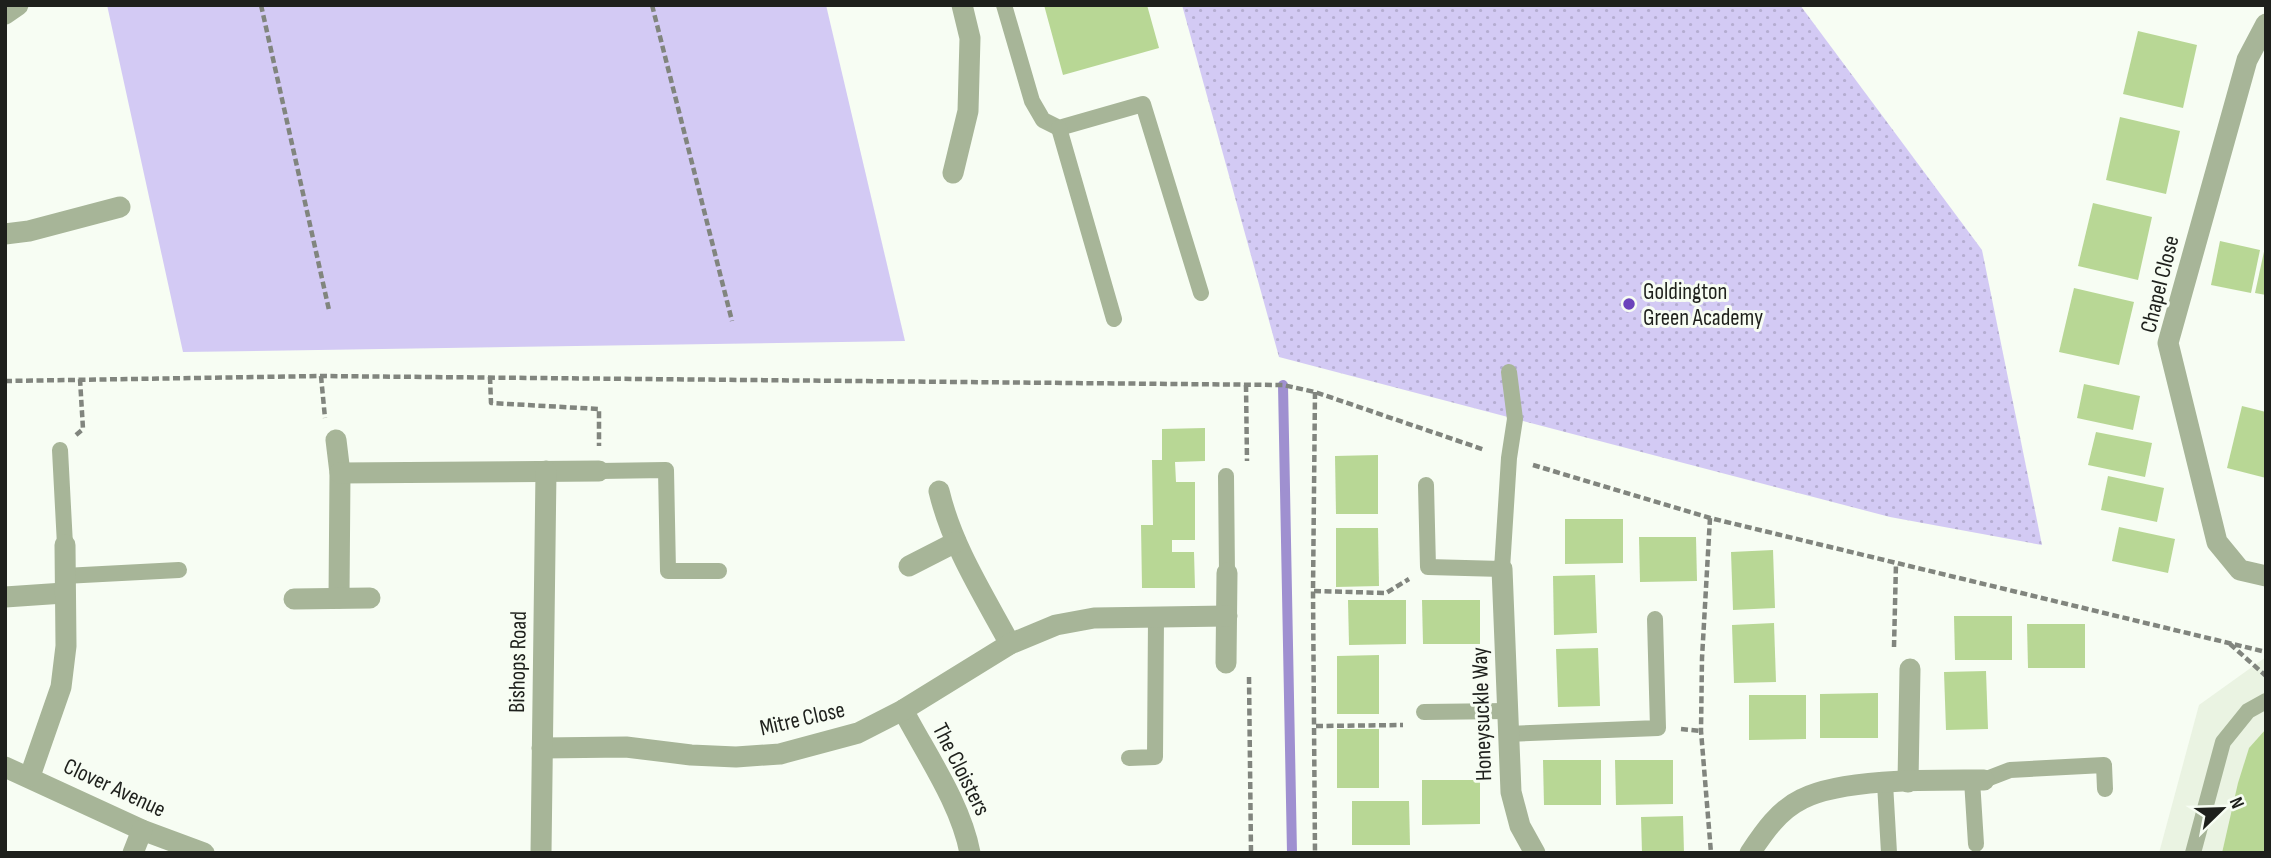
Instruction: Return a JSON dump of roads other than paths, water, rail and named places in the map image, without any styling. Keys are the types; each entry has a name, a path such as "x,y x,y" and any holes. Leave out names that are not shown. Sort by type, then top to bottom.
{"street":[{"path":"5,14 18,5"},
{"path":"953,173 968,111 970,38 962,5"},
{"name":"Chapel Close","path":"2266,24 2247,60 2168,343 2217,542 2240,570 2266,576"},
{"path":"5,234 29,231 120,207"},
{"path":"331,431 340,473 339,598"},
{"name":"Bishops Road","path":"541,853 546,471"},
{"path":"340,473 599,471"},
{"path":"939,491 944,513 956,542 1010,643"},
{"path":"909,566 956,542"},
{"path":"30,776 61,687 65,646 65,545"},
{"name":"Honeysuckle Way","path":"1502,569 1511,792 1520,827 1535,853"},
{"path":"1226,663 1227,573"},
{"path":"5,597 64,584"},
{"path":"294,599 370,598"},
{"name":"Mitre Close","path":"542,748 626,747 737,757 780,754 858,733 902,710 1010,643 1056,625 1094,618 1227,616"},
{"path":"1908,782 1910,669"},
{"name":"The Cloisters","path":"902,710 949,797 966,834 970,853"},
{"name":"Clover Avenue","path":"5,766 142,830 204,853"},
{"path":"1750,853 1772,821 1800,799 1828,788 1978,780"},
{"path":"133,853 142,830"}],"lane":[{"path":"1004,5 1032,101 1043,120 1059,128 1143,104 1201,293"},
{"path":"1059,128 1114,320"},
{"path":"1426,485 1427,567 1502,569 1509,458 1515,419 1509,373"},
{"path":"60,450 65,545"},
{"path":"599,471 667,470 668,571 719,571"},
{"path":"1226,476 1227,573"},
{"path":"64,584 179,570"},
{"path":"1129,758 1155,757 1156,618"},
{"path":"1507,734 1658,728 1655,619"},
{"path":"2193,853 2222,742 2248,711 2266,701"},
{"path":"1424,712 1507,711"},
{"path":"1976,844 1978,780 2010,770 2104,765 2105,789"},
{"path":"1885,783 1889,853"}],"waterway":[{"path":"1283,385 1292,853"}],"place":[{"name":"Goldington Green Academy","path":"1629,304"}]}
